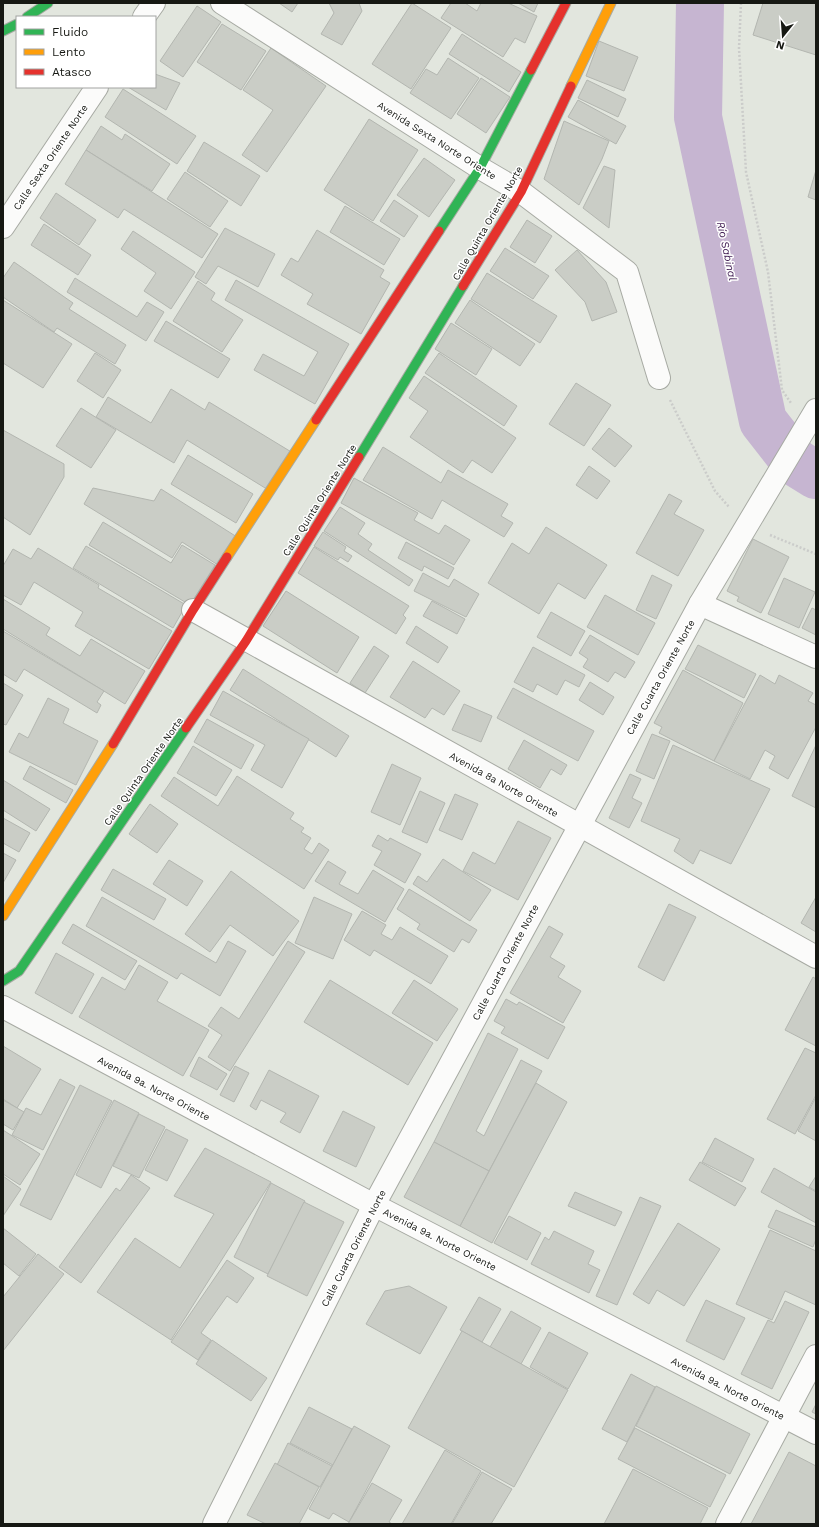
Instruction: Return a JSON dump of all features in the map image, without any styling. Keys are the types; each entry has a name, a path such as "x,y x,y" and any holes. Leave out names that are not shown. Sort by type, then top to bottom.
{"street":[{"path":"29,16 48,3"},
{"path":"145,16 154,3"},
{"name":"Avenida Sexta Norte Oriente","path":"222,3 480,168 521,192 627,272 659,378"},
{"path":"3,916 126,723 193,610 480,168 566,3"},
{"name":"Calle Quinta Oriente Norte","path":"3,981 18,971 246,641 521,192 611,3"},
{"path":"3,31 16,24"},
{"name":"Calle Sexta Oriente Norte","path":"3,227 96,88"},
{"name":"Calle Cuarta Oriente Norte","path":"218,1523 374,1205 700,604 807,424"},
{"path":"700,604 816,657"},
{"name":"Avenida 8a Norte Oriente","path":"193,610 246,641 816,957"},
{"name":"Avenida 9a. Norte Oriente","path":"3,1008 374,1205 816,1433"},
{"path":"727,1524 816,1356"}],"path":[{"path":"741,3 738,48 746,172 768,272 782,390 807,424"},
{"path":"659,378 715,491 746,526 816,554"}],"building":[{"path":"279,3 298,3 292,12"},
{"path":"329,3 359,3 362,11 342,45 321,34 334,13"},
{"path":"412,3 451,28 411,89 372,64"},
{"path":"451,3 465,3 477,11 481,3 508,3 537,16 525,43 515,38 503,57 441,18"},
{"path":"518,3 538,3 534,12"},
{"path":"763,3 816,3 816,55 753,35"},
{"path":"197,6 221,22 183,77 160,61"},
{"path":"222,24 266,51 241,90 197,62"},
{"path":"462,34 521,72 509,92 449,54"},
{"path":"599,41 638,57 624,91 586,76"},
{"path":"271,48 326,86 267,172 242,155 273,110 243,90"},
{"path":"448,58 479,78 451,119 410,93 426,69 437,75"},
{"path":"156,74 180,83 166,110 130,88 156,88"},
{"path":"481,78 510,97 486,133 457,114"},
{"path":"587,80 626,99 618,117 578,98"},
{"path":"123,89 196,136 177,164 105,117"},
{"path":"578,100 626,126 616,144 568,117"},
{"path":"369,119 418,150 373,221 324,190"},
{"path":"564,121 609,141 602,159 579,205 544,179"},
{"path":"101,126 122,140 125,134 170,164 152,191 86,150"},
{"path":"204,142 260,176 241,206 187,171"},
{"path":"86,150 218,234 202,258 124,209 118,218 65,184"},
{"path":"424,158 455,180 429,217 397,195"},
{"path":"604,166 615,170 609,228 583,208"},
{"path":"816,170 816,200 808,197"},
{"path":"185,172 228,201 210,227 167,199"},
{"path":"56,193 96,220 79,245 40,218"},
{"path":"394,200 418,216 404,237 380,221"},
{"path":"345,206 400,239 384,265 330,232"},
{"path":"527,220 552,236 535,263 510,247"},
{"path":"44,224 91,255 78,275 31,245"},
{"path":"225,228 275,254 258,287 218,266 206,284 195,277"},
{"path":"317,230 384,270 380,277 390,283 361,334 307,304 313,294 281,275 291,258 298,262"},
{"path":"133,231 195,272 171,309 144,291 156,273 121,249"},
{"path":"505,248 549,276 533,299 490,271"},
{"path":"577,250 606,282 617,312 592,321 585,302 555,270"},
{"path":"14,262 73,303 69,309 126,345 115,364 57,328 54,332 3,297 3,278"},
{"path":"487,273 557,316 540,343 471,299"},
{"path":"75,278 137,317 147,302 164,312 146,341 67,292"},
{"path":"236,280 349,344 315,404 254,370 263,354 304,376 318,352 225,300"},
{"path":"198,281 215,293 211,300 243,320 222,352 173,321"},
{"path":"3,300 72,344 43,388 3,363"},
{"path":"470,300 535,344 520,366 455,323"},
{"path":"166,321 230,359 218,378 154,341"},
{"path":"451,323 492,349 476,375 435,349"},
{"path":"95,353 121,370 103,398 77,381"},
{"path":"439,353 517,406 504,426 425,373"},
{"path":"424,376 516,438 492,473 472,460 463,473 410,437 428,411 409,398"},
{"path":"576,383 611,405 584,446 549,424"},
{"path":"171,389 205,410 209,402 293,453 270,491 187,440 174,463 96,417 108,397 151,423"},
{"path":"81,408 116,430 91,468 56,446"},
{"path":"609,428 632,446 615,467 592,449"},
{"path":"3,430 64,464 64,477 30,535 3,517"},
{"path":"383,447 441,483 448,470 508,504 501,516 513,523 504,537 442,500 432,519 363,480"},
{"path":"188,455 253,494 236,523 171,484"},
{"path":"589,466 610,481 597,499 576,485"},
{"path":"354,478 418,513 414,520 439,534 445,525 470,540 454,565 341,503"},
{"path":"93,488 154,501 161,489 237,537 218,565 182,542 172,558 84,504"},
{"path":"669,494 682,501 674,514 704,530 678,576 636,553"},
{"path":"340,507 365,523 358,534 372,544 368,550 413,580 409,586 324,531"},
{"path":"103,522 171,563 182,545 215,565 190,605 89,545"},
{"path":"546,527 607,565 585,599 558,583 539,614 488,583 512,543 529,554"},
{"path":"323,532 346,547 344,551 352,556 348,562 340,557 338,560 314,546"},
{"path":"753,539 789,557 761,613 737,601 739,597 727,591"},
{"path":"406,542 454,568 448,579 424,566 422,571 398,558"},
{"path":"86,546 186,605 173,628 73,568"},
{"path":"314,547 409,606 403,615 406,618 396,634 298,573"},
{"path":"38,548 99,585 98,588 172,631 149,669 75,626 83,612 34,582 21,605 3,595 3,566 13,549 31,559"},
{"path":"423,573 449,587 454,579 479,594 466,617 414,591"},
{"path":"652,575 672,585 656,619 636,610"},
{"path":"784,578 815,592 799,628 768,614"},
{"path":"286,591 359,637 337,673 263,626"},
{"path":"605,595 655,623 638,655 587,627"},
{"path":"3,599 50,628 46,635 80,656 91,639 145,671 125,704 3,629"},
{"path":"432,601 465,619 457,634 423,616"},
{"path":"812,608 816,610 816,635 802,628"},
{"path":"551,612 585,631 571,656 537,637"},
{"path":"416,626 448,647 438,663 406,643"},
{"path":"3,631 104,691 97,702 101,705 97,713 24,669 16,682 3,674"},
{"path":"590,635 635,662 625,678 615,672 608,682 583,667 588,659 579,653"},
{"path":"698,645 756,674 744,698 685,669"},
{"path":"374,646 389,656 365,693 350,683"},
{"path":"533,647 585,675 579,687 565,680 557,695 537,684 533,692 514,682"},
{"path":"413,661 460,691 444,715 432,708 425,718 390,697"},
{"path":"243,669 349,736 336,757 230,690"},
{"path":"683,670 743,703 714,761 659,733 662,727 654,723"},
{"path":"760,675 775,684 779,675 813,693 808,701 816,705 816,727 788,779 769,768 775,756 765,750 750,779 714,761"},
{"path":"590,682 614,697 603,715 579,700"},
{"path":"3,683 23,695 6,725 3,724"},
{"path":"513,688 594,731 578,761 497,718"},
{"path":"223,691 309,739 282,788 251,770 265,745 210,715"},
{"path":"48,698 69,709 63,723 98,741 76,785 9,752 19,733 28,738"},
{"path":"464,704 492,716 481,742 452,730"},
{"path":"207,719 254,745 241,769 194,742"},
{"path":"652,734 670,741 654,779 636,771"},
{"path":"524,740 567,765 561,775 551,769 540,788 508,769"},
{"path":"673,745 770,789 731,864 700,850 693,864 674,851 680,839 641,821"},
{"path":"816,745 816,808 792,796"},
{"path":"193,746 232,770 216,796 177,773"},
{"path":"392,764 421,778 400,825 371,812"},
{"path":"30,766 73,790 66,803 23,779"},
{"path":"630,774 641,779 632,798 642,803 629,828 609,818"},
{"path":"237,776 294,813 290,819 304,828 301,832 311,838 304,849 312,854 319,843 329,850 304,889 161,796 174,777 218,806"},
{"path":"3,780 50,809 36,831 3,810"},
{"path":"420,791 445,803 427,843 402,832"},
{"path":"455,794 478,804 462,840 439,830"},
{"path":"150,804 178,824 157,853 129,834"},
{"path":"3,818 30,833 19,852 3,843"},
{"path":"518,821 551,838 518,900 463,871 473,852 495,864"},
{"path":"378,835 388,841 390,838 421,854 405,883 374,865 382,851 372,846"},
{"path":"3,853 16,860 3,883"},
{"path":"443,859 491,890 470,921 413,884 418,876 427,882"},
{"path":"169,860 203,881 187,906 153,884"},
{"path":"328,861 346,872 339,884 358,894 373,870 404,889 385,922 315,881"},
{"path":"113,869 166,899 154,920 101,890"},
{"path":"231,871 299,921 273,956 230,925 210,952 185,934"},
{"path":"409,889 477,930 469,943 462,939 454,952 417,929 420,924 397,909"},
{"path":"102,897 216,963 228,941 246,951 220,996 181,973 177,979 86,926"},
{"path":"314,897 352,914 333,959 295,943"},
{"path":"816,897 816,932 801,923"},
{"path":"669,904 696,917 664,981 638,967"},
{"path":"362,911 386,925 381,934 392,940 400,927 448,956 431,984 374,950 370,956 344,940"},
{"path":"73,924 137,961 125,980 62,943"},
{"path":"549,926 563,934 550,957 565,966 558,977 581,991 563,1023 510,993"},
{"path":"288,941 305,952 230,1071 208,1057 222,1035 208,1026 221,1007 239,1019"},
{"path":"56,953 94,974 72,1014 35,993"},
{"path":"139,965 168,982 157,1001 209,1030 183,1076 79,1017 102,977 125,990"},
{"path":"813,977 816,979 816,1046 785,1030"},
{"path":"330,980 433,1043 408,1085 304,1022"},
{"path":"414,980 458,1009 437,1041 392,1013"},
{"path":"506,999 517,1005 519,1002 565,1027 548,1059 501,1033 505,1027 494,1021"},
{"path":"488,1033 518,1049 476,1131 484,1136 521,1060 542,1071 489,1171 434,1142"},
{"path":"3,1046 41,1069 17,1108 3,1099"},
{"path":"805,1048 816,1053 816,1095 795,1134 767,1119"},
{"path":"199,1057 227,1074 217,1090 190,1076"},
{"path":"235,1066 249,1073 234,1102 220,1095"},
{"path":"269,1070 319,1096 300,1133 280,1122 286,1113 261,1100 256,1110 250,1106"},
{"path":"60,1079 75,1087 43,1150 12,1135 26,1108 41,1115"},
{"path":"536,1083 567,1102 492,1243 460,1226"},
{"path":"80,1085 112,1101 51,1220 20,1205"},
{"path":"816,1097 816,1141 798,1131"},
{"path":"3,1100 24,1112 13,1130 3,1124"},
{"path":"114,1100 139,1113 101,1188 76,1175"},
{"path":"343,1111 375,1127 356,1167 323,1151"},
{"path":"139,1114 165,1127 139,1178 113,1166"},
{"path":"166,1129 188,1140 167,1181 145,1170"},
{"path":"3,1130 40,1154 20,1185 3,1174"},
{"path":"715,1138 754,1159 742,1182 702,1162"},
{"path":"434,1142 489,1171 460,1226 404,1197"},
{"path":"205,1148 271,1182 171,1340 97,1292 135,1238 180,1268 214,1214 174,1196"},
{"path":"700,1162 746,1188 735,1206 689,1180"},
{"path":"774,1168 816,1192 816,1223 761,1192"},
{"path":"131,1175 150,1188 81,1283 59,1267 116,1188 120,1191"},
{"path":"3,1176 21,1189 3,1216"},
{"path":"816,1176 816,1191 809,1187"},
{"path":"271,1183 305,1201 268,1274 234,1257"},
{"path":"575,1192 622,1212 615,1226 568,1206"},
{"path":"640,1197 661,1206 617,1305 596,1296"},
{"path":"304,1202 344,1222 307,1296 267,1276"},
{"path":"776,1210 816,1227 816,1239 813,1247 768,1227"},
{"path":"509,1216 541,1233 527,1260 494,1243"},
{"path":"678,1223 720,1249 684,1306 657,1290 649,1304 633,1294"},
{"path":"3,1228 36,1254 19,1276 3,1263"},
{"path":"770,1230 816,1251 816,1305 785,1291 772,1320 736,1304"},
{"path":"554,1231 594,1251 588,1264 600,1270 589,1293 531,1264 545,1237 549,1240"},
{"path":"38,1254 64,1274 3,1351 3,1297"},
{"path":"227,1260 254,1278 237,1303 227,1296 201,1333 211,1340 198,1360 171,1342"},
{"path":"409,1286 447,1307 420,1354 366,1324 385,1291"},
{"path":"479,1297 501,1309 482,1342 460,1330"},
{"path":"706,1300 745,1318 724,1360 686,1341"},
{"path":"785,1301 809,1312 772,1389 741,1374 768,1320 774,1323"},
{"path":"511,1311 541,1328 521,1364 490,1347"},
{"path":"462,1331 568,1390 514,1487 408,1428"},
{"path":"549,1332 588,1353 568,1389 530,1367"},
{"path":"212,1340 267,1378 251,1401 196,1364"},
{"path":"631,1374 655,1387 627,1442 602,1429"},
{"path":"656,1386 750,1434 730,1474 636,1426"},
{"path":"816,1404 816,1414 812,1412"},
{"path":"309,1407 352,1429 333,1465 290,1443"},
{"path":"354,1426 390,1446 349,1522 333,1513 329,1519 309,1509"},
{"path":"635,1428 726,1475 710,1507 618,1459"},
{"path":"288,1443 332,1466 320,1487 277,1465"},
{"path":"445,1450 481,1471 451,1524 402,1524"},
{"path":"789,1452 816,1466 816,1524 751,1524"},
{"path":"275,1463 319,1487 299,1524 266,1524 247,1515"},
{"path":"633,1469 708,1508 700,1524 604,1524"},
{"path":"482,1472 512,1489 491,1524 452,1524"},
{"path":"372,1483 402,1500 389,1522 392,1524 348,1524"}],"waterway":[{"name":"Río Sabinal","path":"700,3 698,117 763,421 795,462 816,475"}],"traffic: fast":[{"path":"28,16 48,3"},
{"path":"3,31 16,24"},
{"path":"439,231 480,168 531,70"},
{"path":"359,457 463,286"},
{"path":"3,981 19,971 186,728"}],"traffic: slow":[{"path":"571,86 611,3"},
{"path":"227,557 316,420"},
{"path":"3,916 113,744"}],"traffic: jam":[{"path":"531,70 566,3"},
{"path":"463,286 521,192 571,86"},
{"path":"316,420 439,231"},
{"path":"186,728 246,641 359,457"},
{"path":"113,744 193,610 227,557"}]}
